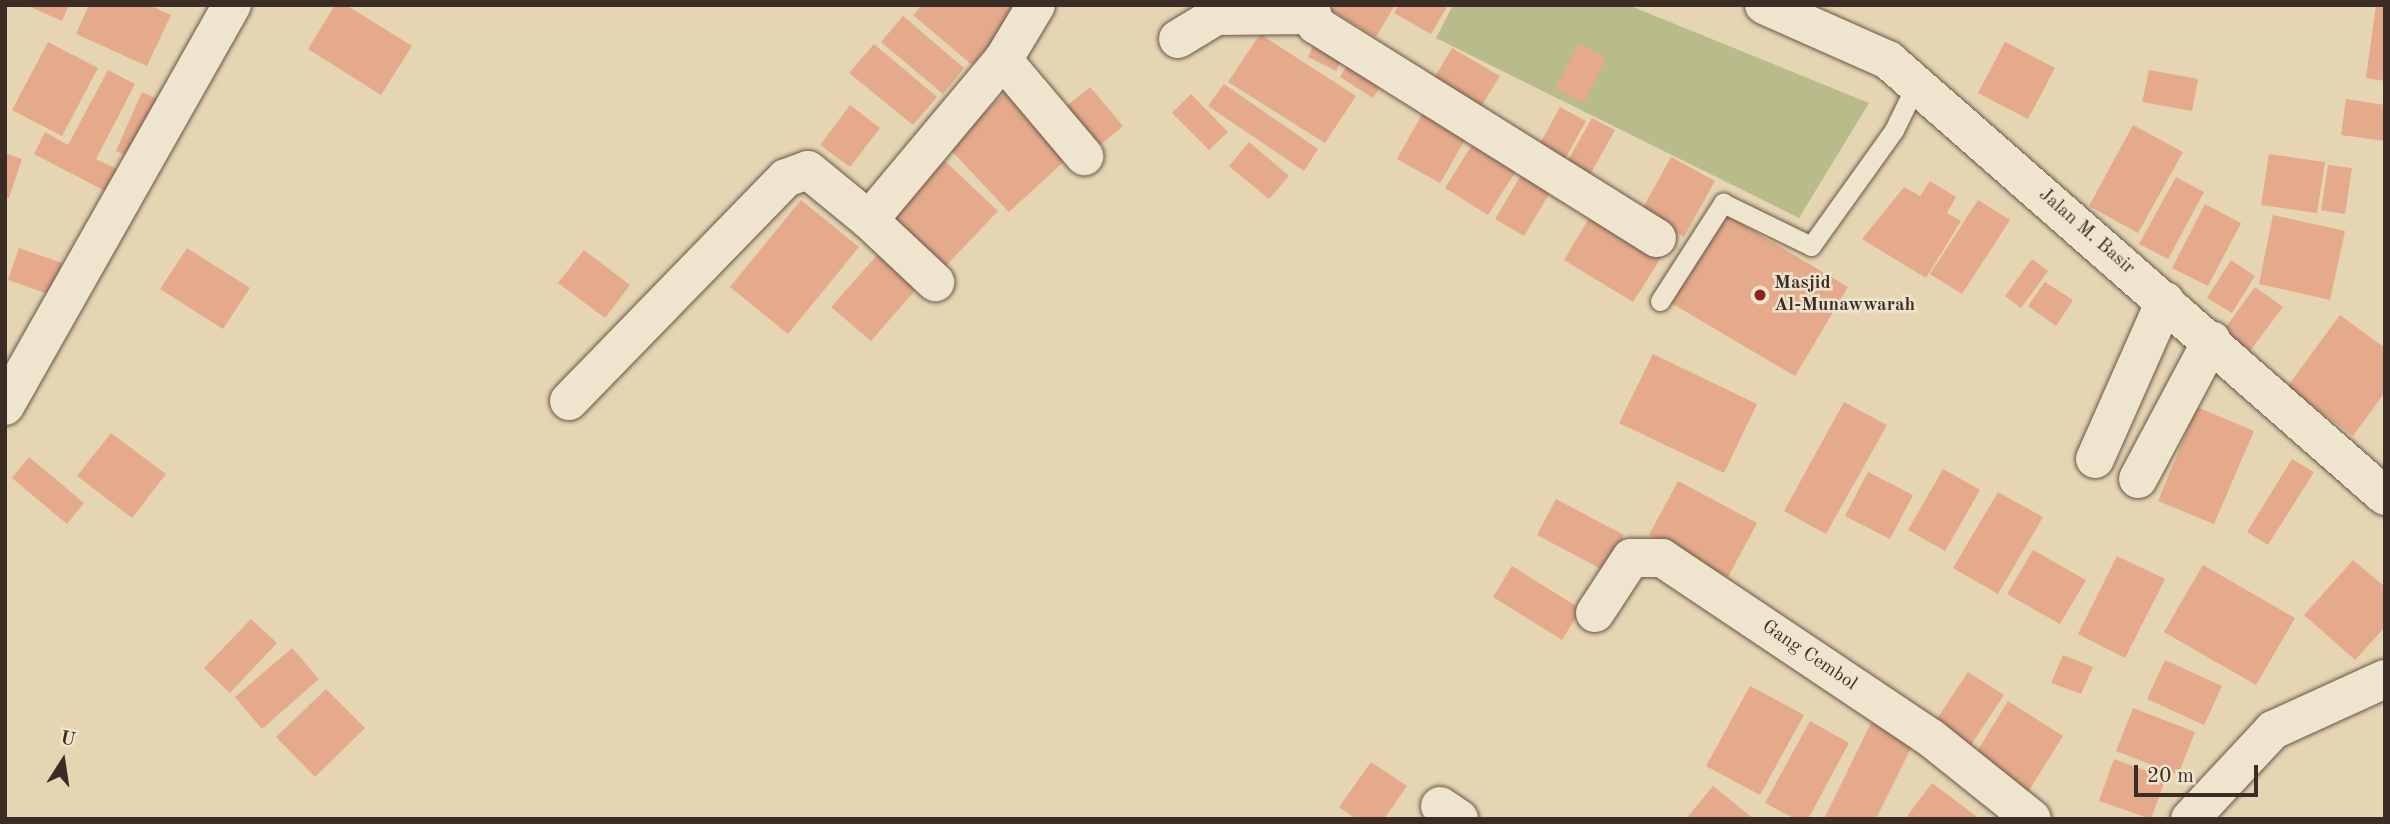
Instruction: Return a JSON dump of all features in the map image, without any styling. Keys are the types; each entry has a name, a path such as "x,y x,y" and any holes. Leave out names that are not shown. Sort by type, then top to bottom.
{"street":[{"path":"5,406 232,5"},
{"path":"869,220 1003,60 1036,5"},
{"name":"Jalan M. Basir","path":"1764,5 1888,60 2212,340 2385,496"},
{"path":"1178,39 1216,16 1309,10 1657,238"},
{"path":"1003,60 1084,156"},
{"path":"569,401 786,178 808,170 869,220 935,282"},
{"path":"2095,459 2165,301"},
{"path":"2138,479 2212,340"},
{"name":"Gang Cembol","path":"1595,613 1631,558 1662,558 1931,738 2032,819"},
{"path":"2190,819 2273,730 2385,679"}],"lane":[{"path":"1660,301 1723,203 1811,246 1894,130 1917,83"}],"green space":[{"path":"1453,5 1628,5 1869,103 1799,218 1436,38"}],"building":[{"path":"26,5 69,5 62,21"},
{"path":"89,5 149,5 171,15 147,66 76,34"},
{"path":"335,5 346,5 412,46 381,95 308,49"},
{"path":"922,5 1024,5 972,65 913,15"},
{"path":"1335,5 1395,5 1376,37 1332,11"},
{"path":"1398,5 1448,5 1431,34 1394,13"},
{"path":"2376,5 2385,6 2385,81 2366,78"},
{"path":"903,16 964,68 943,94 881,42"},
{"path":"1260,34 1356,96 1325,143 1228,82"},
{"path":"1319,34 1347,48 1336,71 1308,57"},
{"path":"48,42 98,68 62,136 12,110"},
{"path":"2005,42 2055,68 2028,119 1978,93"},
{"path":"1579,43 1606,58 1584,103 1555,89"},
{"path":"874,44 937,97 913,125 849,73"},
{"path":"1452,48 1500,76 1477,113 1430,85"},
{"path":"1354,54 1388,74 1373,98 1340,77"},
{"path":"108,70 135,84 96,159 121,171 109,193 34,154 45,132 68,145"},
{"path":"2149,70 2198,79 2192,111 2142,102"},
{"path":"1224,84 1318,149 1304,171 1208,106"},
{"path":"1090,87 1123,126 1089,154 1057,114"},
{"path":"1009,89 1071,155 1009,212 948,147"},
{"path":"142,92 167,103 139,161 116,151"},
{"path":"1191,94 1228,132 1209,150 1172,113"},
{"path":"2346,99 2385,105 2385,141 2341,135"},
{"path":"850,105 880,128 850,167 820,145"},
{"path":"1560,107 1586,121 1560,168 1535,153"},
{"path":"1425,109 1469,133 1440,183 1397,159"},
{"path":"1592,118 1615,130 1586,182 1563,169"},
{"path":"2133,125 2183,152 2138,233 2089,206"},
{"path":"1475,140 1518,168 1488,215 1445,188"},
{"path":"1249,142 1289,176 1269,199 1229,166"},
{"path":"5,153 22,159 9,198 5,197"},
{"path":"2269,154 2325,162 2317,213 2261,205"},
{"path":"1671,157 1715,181 1684,237 1640,213"},
{"path":"945,161 998,211 940,272 887,222"},
{"path":"1529,162 1558,179 1524,236 1495,219"},
{"path":"2328,165 2352,168 2345,214 2321,210"},
{"path":"2176,177 2204,192 2168,259 2139,244"},
{"path":"1930,181 1956,197 1947,213 1961,221 1926,278 1862,239 1904,187 1920,196"},
{"path":"801,200 859,247 788,334 730,287"},
{"path":"1978,200 2010,220 1962,294 1930,274"},
{"path":"2205,204 2241,223 2208,286 2172,268"},
{"path":"1594,210 1664,253 1633,302 1564,260"},
{"name":"Masjid Al-Munawwarah","path":"1725,214 1848,287 1795,376 1671,303"},
{"path":"2273,215 2345,231 2330,300 2259,284"},
{"path":"19,248 62,263 51,295 8,280"},
{"path":"187,248 250,288 223,329 160,289"},
{"path":"584,250 630,285 605,318 558,283"},
{"path":"879,253 918,287 871,341 831,307"},
{"path":"2032,259 2048,271 2021,308 2005,296"},
{"path":"2231,260 2255,276 2232,313 2207,298"},
{"path":"2045,282 2073,300 2056,326 2028,306"},
{"path":"2255,287 2283,307 2250,351 2223,331"},
{"path":"2340,315 2385,348 2385,392 2353,436 2287,387"},
{"path":"1653,354 1757,404 1724,473 1619,423"},
{"path":"1844,402 1887,425 1826,534 1784,511"},
{"path":"2197,407 2254,431 2214,524 2158,501"},
{"path":"111,433 166,474 132,518 77,476"},
{"path":"29,457 84,503 67,524 12,478"},
{"path":"2292,459 2314,472 2268,545 2247,532"},
{"path":"1943,469 1980,490 1945,551 1908,530"},
{"path":"1868,472 1913,495 1890,539 1845,516"},
{"path":"1678,481 1757,523 1728,577 1649,535"},
{"path":"1998,492 2043,517 1998,594 1953,568"},
{"path":"1556,499 1624,535 1605,571 1537,535"},
{"path":"2033,550 2086,580 2060,624 2007,594"},
{"path":"2117,556 2165,579 2125,658 2078,634"},
{"path":"2353,560 2385,587 2385,627 2355,660 2304,615"},
{"path":"2203,565 2295,618 2256,685 2164,632"},
{"path":"1512,566 1581,609 1562,640 1493,597"},
{"path":"251,619 277,643 230,693 204,668"},
{"path":"292,648 319,679 262,729 235,697"},
{"path":"2063,655 2093,667 2081,694 2051,683"},
{"path":"2165,660 2222,686 2204,725 2147,699"},
{"path":"1968,672 2004,695 1971,745 1935,722"},
{"path":"1750,686 1804,715 1760,795 1706,766"},
{"path":"326,689 365,728 315,777 276,737"},
{"path":"2008,701 2063,736 2028,792 1973,758"},
{"path":"2133,708 2195,732 2178,775 2116,751"},
{"path":"1810,721 1849,743 1808,819 1795,819 1765,803"},
{"path":"1871,723 1913,744 1876,819 1824,819"},
{"path":"2114,759 2166,778 2151,819 2099,801"},
{"path":"1371,762 1407,786 1384,819 1356,819 1339,807"},
{"path":"1932,783 1980,819 1905,819"},
{"path":"1713,786 1754,819 1686,819"}],"place":[{"name":"Masjid Al-Munawwarah","path":"1760,295"}]}
